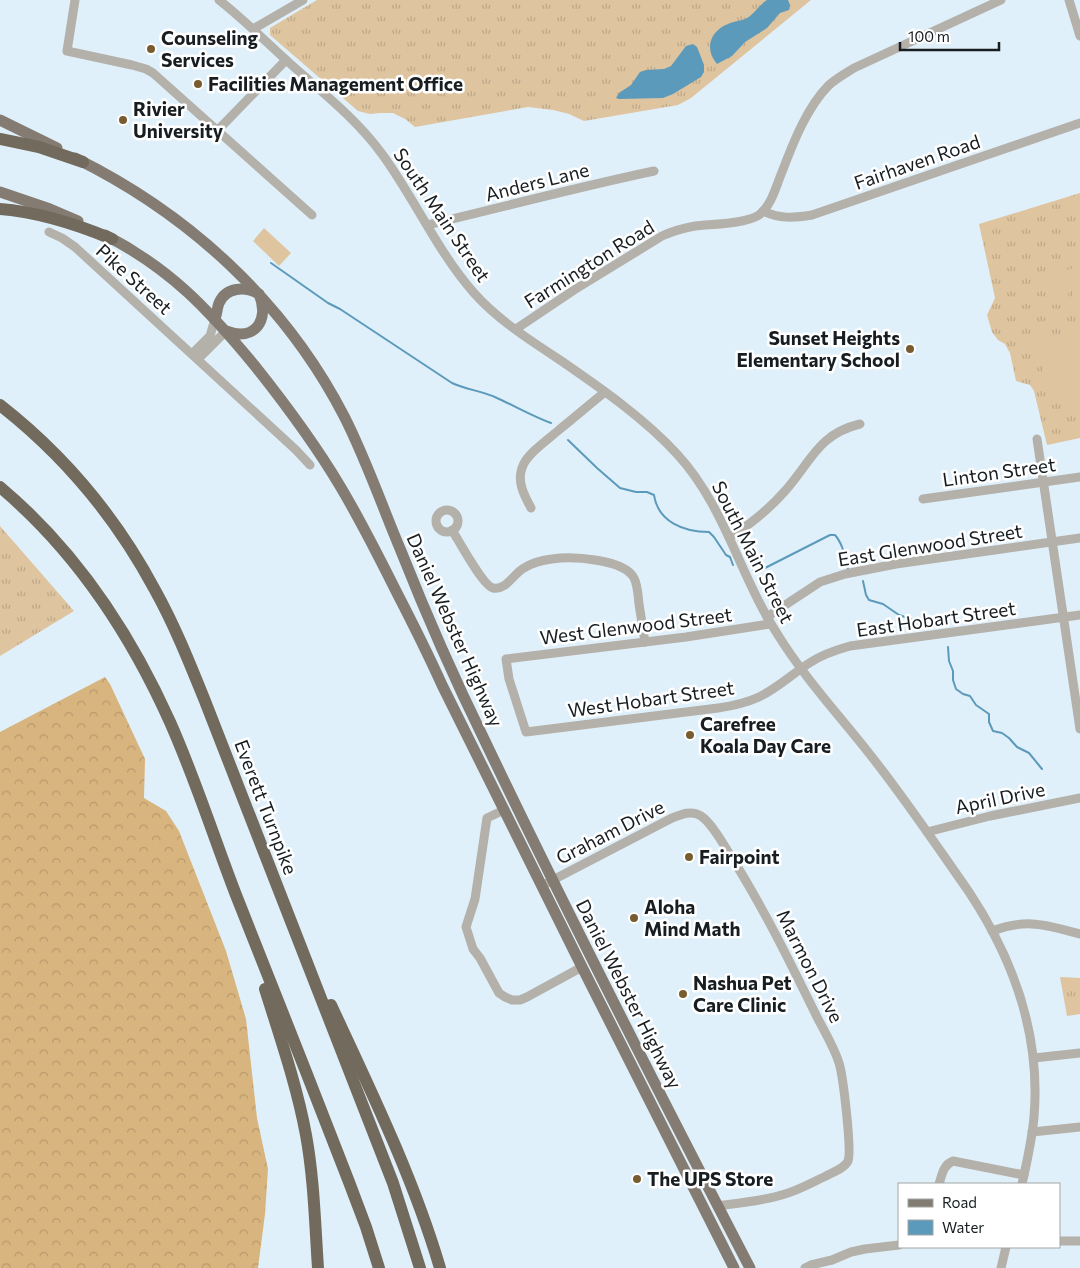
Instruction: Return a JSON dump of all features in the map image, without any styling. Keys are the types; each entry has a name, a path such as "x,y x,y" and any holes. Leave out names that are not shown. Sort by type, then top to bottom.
{"highway":[{"path":"0,139 52,150 84,162"},
{"path":"0,209 47,217 76,225 112,239"},
{"name":"Everett Turnpike","path":"0,405 28,428 79,480 111,520 144,570 167,612 189,662 395,1189 420,1268"},
{"path":"0,487 40,524 79,569 114,618 139,659 161,702 352,1188 379,1268"},
{"path":"270,869 398,1151 428,1228 440,1268"},
{"path":"260,957 260,972 299,1101 305,1131 312,1185 318,1268"}],"main road":[{"name":"Daniel Webster Highway","path":"0,120 84,162 136,191 185,225 221,256 259,294 307,354 344,416 364,460 417,590 547,883 582,967 734,1268"},
{"name":"Daniel Webster Highway","path":"0,192 63,214 144,257 174,279 226,331 301,426 350,503 382,563 504,810 547,883 750,1268"},
{"path":"215,319 221,300 230,291 243,289 259,294 263,312 262,319 256,328 244,334 234,334 226,331"}],"street":[{"path":"75,0 67,50 146,69 161,79 312,215"},
{"name":"South Main Street","path":"219,0 360,127 390,165 452,266 472,291 494,313 624,406 651,429 677,454 708,496 768,620 787,650 870,755 927,832 973,898 1010,967 1030,1029 1034,1058 1035,1105 1023,1180"},
{"path":"253,29 303,0"},
{"path":"763,211 770,200 799,131 819,98 829,86 854,68 1001,0"},
{"path":"1069,0 1080,36"},
{"path":"218,130 286,60"},
{"name":"Fairhaven Road","path":"763,211 786,218 812,215 1080,123"},
{"name":"Anders Lane","path":"427,225 584,186 654,172"},
{"name":"Farmington Road","path":"516,329 574,290 662,236 693,226 748,219 763,211"},
{"name":"Pike Street","path":"49,232 75,247 310,465"},
{"path":"195,357 210,336 215,319"},
{"path":"195,357 226,331"},
{"path":"531,508 522,493 520,480 524,461 605,392"},
{"path":"729,537 745,528 780,497 821,444 843,429 860,424"},
{"path":"1037,440 1080,729"},
{"name":"Linton Street","path":"923,499 1080,477"},
{"path":"452,530 483,581 490,588 494,589 503,587 525,567 552,559 604,561 626,569 630,572 636,584 645,642"},
{"name":"East Glenwood Street","path":"768,620 814,586 833,577 896,564 1080,538"},
{"name":"East Hobart Street","path":"801,669 822,655 850,646 1080,616"},
{"name":"West Glenwood Street","path":"526,732 509,679 506,659 686,637 768,620"},
{"name":"West Hobart Street","path":"526,732 732,706 770,691 801,669"},
{"name":"April Drive","path":"927,832 990,816 1080,798"},
{"path":"504,810 487,818 475,899 466,928 473,949 499,992 505,998 512,1000 520,1000 527,997 582,967"},
{"name":"Graham Drive","path":"547,883 672,818 686,813 694,813"},
{"name":"Marmon Drive","path":"694,813 706,820 718,836 760,904 836,1054 843,1080 848,1155 848,1162 839,1169 785,1194 718,1206"},
{"path":"992,931 1009,925 1035,924 1056,927 1080,934"},
{"path":"1034,1058 1080,1054"},
{"path":"1032,1132 1080,1127"},
{"path":"940,1183 945,1166 953,1161 1023,1180"},
{"path":"1060,1241 1080,1241"},
{"path":"805,1268 865,1248 898,1245"},
{"path":"1001,1268 1006,1248"},
{"path":"824,1268 832,1260"}],"green space":[{"path":"317,0 811,0 691,98 678,105 584,121 569,114 553,110 528,107 415,127 393,113 370,114 358,111 270,35 270,28"},
{"path":"1080,193 1080,438 1047,445 1034,391 1030,385 1016,381 1010,353 1005,344 998,340 992,332 987,315 995,298 979,224"},
{"path":"264,228 291,253 279,266 253,241"},
{"path":"1080,266 1080,304 1076,305 1066,270"},
{"path":"1062,273 1070,301 1054,305 1046,277"},
{"path":"1049,335 1069,337 1080,341 1080,395 1050,404 1036,338"},
{"path":"0,526 74,611 0,656"},
{"path":"105,677 145,759 144,798 166,811 179,831 226,951 246,1019 257,1118 268,1169 265,1214 258,1268 0,1268 0,732"},
{"path":"1060,977 1080,978 1080,1014 1067,1016"}],"water":[{"path":"767,0 788,0 789,10 780,13 767,28 745,42 732,56 717,64 710,47 713,36 722,27 747,18"},
{"path":"693,44 697,47 704,65 704,72 701,77 663,98 616,98 619,93 631,85 640,72 664,69 671,66 686,46"}],"waterway":[{"path":"271,263 328,303 452,383 492,396 551,423"},
{"path":"568,440 620,488 636,492 647,492 654,495 656,504 661,512 674,524 690,530 709,532 726,555 730,557 733,565"},
{"path":"753,570 765,568 830,535 835,535 840,542 848,569"},
{"path":"863,581 869,600 883,604 899,615 926,624"},
{"path":"948,647 949,661 956,689 970,696 976,705 989,714 989,722 993,731 1002,733 1017,747 1029,753 1042,769"}],"place":[{"name":"Counseling Services","path":"151,49"},
{"name":"Facilities Management Office","path":"198,84"},
{"name":"Rivier University","path":"123,120"},
{"name":"Sunset Heights Elementary School","path":"910,349"},
{"name":"Carefree Koala Day Care","path":"690,735"},
{"name":"Fairpoint","path":"689,857"},
{"name":"Aloha Mind Math","path":"634,918"},
{"name":"Nashua Pet Care Clinic","path":"683,994"},
{"name":"The UPS Store","path":"637,1179"}]}
